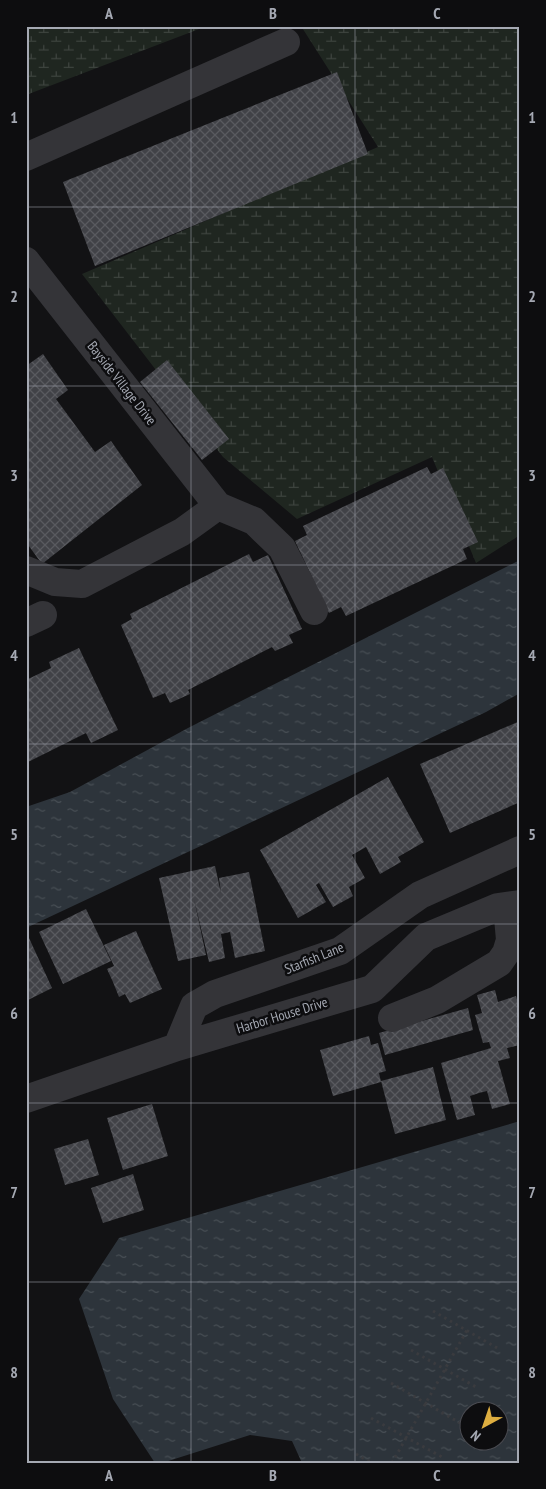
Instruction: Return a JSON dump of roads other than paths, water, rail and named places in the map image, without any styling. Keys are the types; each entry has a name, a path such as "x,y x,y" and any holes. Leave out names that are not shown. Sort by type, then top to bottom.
{"street":[{"path":"26,157 286,42"},
{"name":"Bayside Village Drive","path":"26,260 218,506 254,521 282,548 314,611"},
{"path":"26,570 55,582 82,584 182,532 218,506"},
{"name":"Starfish Lane","path":"177,1047 194,1006 215,994 340,950 420,895 520,850"},
{"path":"392,1018 437,1000 499,963 506,953 510,940 513,905"},
{"name":"Harbor House Drive","path":"26,1098 177,1047 372,989 426,937 498,907 513,905"}],"water":[{"path":"520,560 520,693 486,712 26,928 26,807 70,792 188,728"},
{"path":"520,1121 520,1463 302,1463 292,1441 250,1435 162,1463 155,1463 113,1399 79,1299 119,1238"}]}
